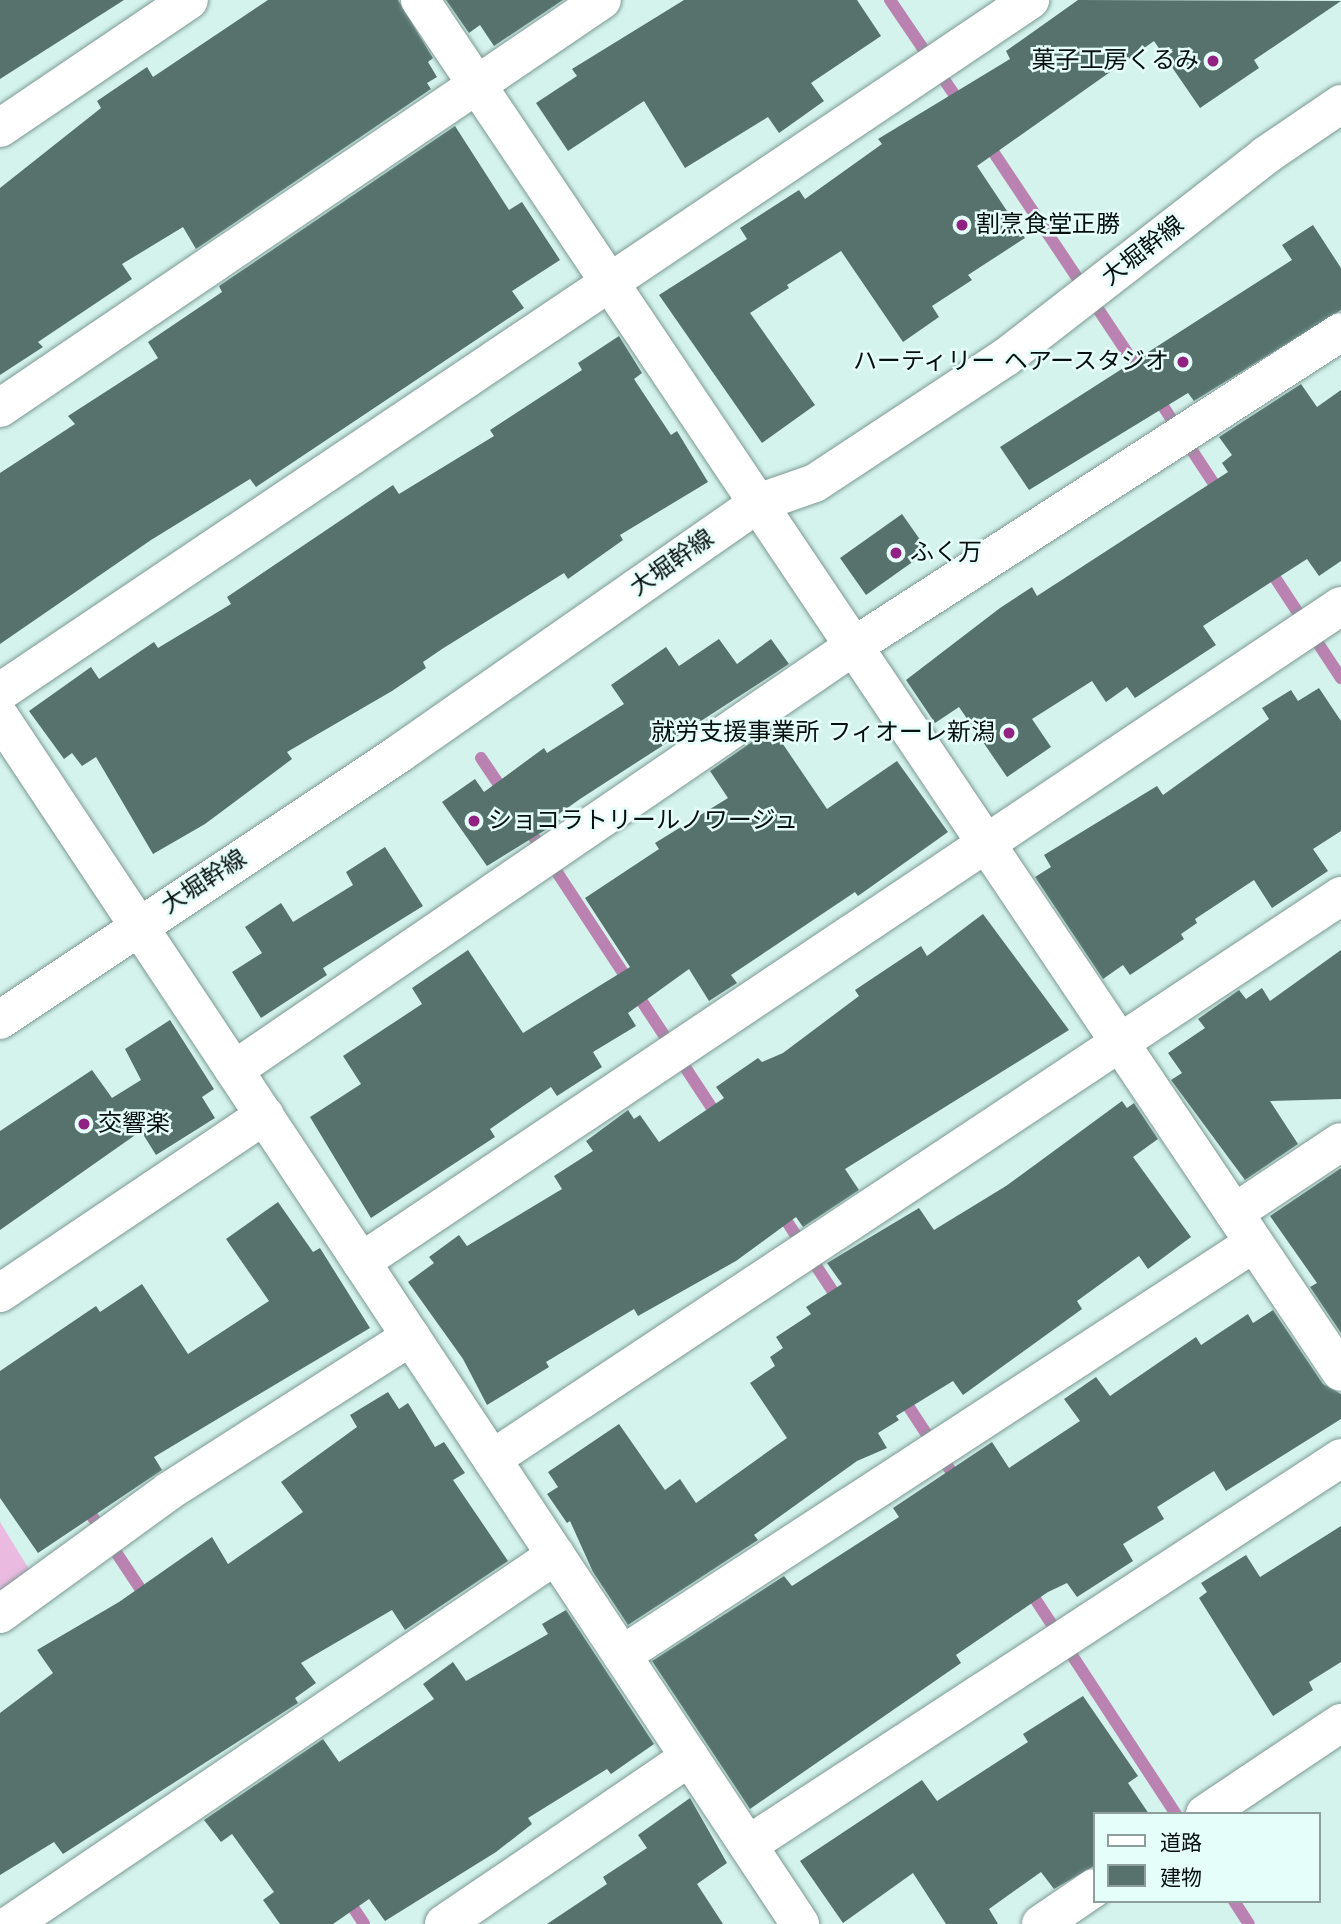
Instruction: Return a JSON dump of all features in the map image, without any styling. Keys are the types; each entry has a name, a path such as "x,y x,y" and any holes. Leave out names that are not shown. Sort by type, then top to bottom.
{"street":[{"path":"0,128 189,0"},
{"path":"420,0 1341,1372"},
{"path":"0,408 602,0"},
{"path":"0,692 1030,0"},
{"name":"大堀幹線","path":"0,1020 138,925 400,753 758,503 815,483 1006,357 1266,155 1341,104"},
{"path":"234,1070 854,646 1341,332"},
{"path":"362,1262 988,846 1341,606"},
{"path":"0,717 800,1924"},
{"path":"492,1460 1341,895"},
{"path":"0,1293 265,1115"},
{"path":"622,1655 1244,1228 1341,1142"},
{"path":"0,1615 169,1491 411,1336"},
{"path":"748,1844 1341,1458"},
{"path":"11,1924 556,1555"},
{"path":"1208,1812 1341,1723"},
{"path":"444,1924 690,1757"},
{"path":"1041,1924 1092,1889"}],"shaded area":[{"path":"0,1522 32,1574 0,1597"}],"building":[{"path":"0,0 124,0 0,79"},
{"path":"268,0 398,0 433,58 428,62 437,77 427,83 431,89 196,249 183,227 122,264 132,279 38,342 43,347 0,375 0,188 101,108 97,101 147,67 153,77"},
{"path":"446,0 563,0 494,46 480,25 469,33"},
{"path":"684,0 857,0 881,36 811,83 824,101 779,133 768,117 685,168 644,101 568,151 536,103 577,76 572,69"},
{"path":"1078,0 1341,1 1254,60 1259,68 1200,108 1154,41 977,166 1025,238 968,275 972,280 932,306 939,317 903,342 841,251 787,285 789,288 750,313 815,405 762,443 659,295 747,239 740,228 799,190 805,199 882,144 878,139 1010,59 1006,51"},
{"path":"455,126 509,210 522,202 560,260 512,291 524,308 256,487 250,479 151,540 0,644 0,473 75,424 68,416 158,358 148,342 222,292 219,286"},
{"path":"1313,225 1341,268 1341,310 1194,401 1188,393 1029,490 1000,447 1292,260 1282,245"},
{"path":"619,336 642,373 634,379 671,435 677,431 708,482 620,535 623,540 568,579 564,573 423,662 426,668 392,691 287,752 292,759 205,824 153,854 96,757 82,766 72,753 64,759 29,711 91,667 99,679 154,642 158,648 231,604 227,597 393,485 399,494 494,436 490,430 582,370 578,363"},
{"path":"1301,384 1317,407 1341,390 1341,561 1319,576 1307,559 1203,626 1216,645 1135,698 1127,687 1106,702 1092,681 1032,719 1051,747 1007,777 959,707 935,723 906,680 1000,608 1032,587 1037,596 1228,472 1222,463 1232,455 1219,437"},
{"path":"902,514 928,551 866,595 840,558"},
{"path":"719,639 737,664 771,639 789,664 580,799 556,816 560,821 487,866 442,802 475,779 484,792 544,748 547,753 624,704 611,685 666,647 679,666"},
{"path":"1319,688 1341,721 1341,831 1313,849 1328,871 1272,908 1254,880 1195,919 1197,923 1181,934 1184,939 1130,975 1123,965 1103,979 1035,877 1051,867 1044,855 1157,786 1163,795 1269,719 1262,708 1291,690 1298,701"},
{"path":"772,728 827,809 897,761 948,832 858,896 855,892 731,975 737,983 709,1001 689,969 628,1013 636,1026 593,1052 602,1067 557,1096 551,1087 490,1129 495,1137 371,1218 310,1117 361,1084 343,1056 422,1004 412,988 468,950 523,1033 630,967 585,898 659,849 655,843 728,798 710,771"},
{"path":"385,847 423,906 323,968 327,975 261,1018 232,972 262,953 245,927 281,903 293,922 353,885 346,872"},
{"path":"983,914 1069,1030 845,1169 859,1190 803,1227 796,1217 736,1261 638,1316 634,1309 546,1362 549,1367 487,1405 463,1359 408,1282 434,1263 429,1257 459,1235 467,1246 562,1189 554,1176 593,1151 586,1141 628,1110 634,1119 640,1115 659,1142 724,1098 716,1087 758,1058 762,1062 783,1053 859,996 855,990 921,946 927,956"},
{"path":"1341,950 1341,1099 1270,1101 1298,1144 1245,1180 1171,1080 1182,1073 1168,1053 1205,1028 1198,1019 1239,990 1246,999 1262,988 1270,1001"},
{"path":"170,1020 214,1089 202,1097 215,1118 156,1155 141,1131 0,1230 0,1131 92,1070 112,1098 141,1080 125,1049"},
{"path":"1122,1101 1127,1108 1134,1103 1158,1139 1133,1157 1191,1237 1148,1269 1139,1256 1077,1301 1082,1309 963,1395 953,1381 896,1416 899,1420 878,1433 887,1448 857,1461 754,1535 758,1540 628,1625 593,1572 570,1521 567,1523 547,1494 558,1487 548,1472 619,1424 665,1490 680,1479 696,1503 787,1438 750,1383 775,1366 770,1357 783,1348 776,1337 811,1314 806,1307 842,1284 827,1263 919,1208 934,1230 1006,1186"},
{"path":"1341,1168 1341,1333 1310,1287 1317,1283 1270,1216"},
{"path":"278,1202 313,1252 320,1248 370,1328 154,1457 162,1470 38,1553 0,1498 0,1371 96,1306 100,1312 142,1284 188,1354 269,1301 226,1239"},
{"path":"1273,1310 1323,1384 1341,1394 1341,1419 1226,1491 1214,1471 1157,1507 1164,1519 1123,1544 1133,1561 1077,1597 1067,1583 1048,1592 956,1655 961,1663 750,1809 652,1661 784,1576 792,1586 899,1517 893,1508 992,1442 1009,1468 1080,1421 1064,1399 1096,1377 1110,1396 1196,1337 1201,1345 1248,1314 1253,1323"},
{"path":"388,1392 399,1409 408,1403 435,1447 444,1442 465,1473 453,1480 508,1561 405,1630 392,1610 301,1663 316,1683 295,1698 298,1703 63,1854 54,1842 0,1875 0,1713 53,1673 37,1650 119,1602 212,1537 228,1564 303,1512 281,1482 357,1427 350,1415"},
{"path":"1341,1526 1341,1662 1309,1682 1313,1690 1273,1716 1199,1598 1207,1592 1201,1583 1246,1555 1260,1577"},
{"path":"566,1610 654,1744 611,1774 607,1769 528,1818 532,1824 496,1852 385,1921 369,1899 333,1924 280,1924 263,1900 274,1892 232,1834 221,1842 204,1820 323,1739 339,1762 434,1699 423,1684 453,1662 466,1681 548,1634 542,1624"},
{"path":"1083,1696 1138,1776 1128,1783 1148,1812 1092,1812 1092,1867 1054,1889 1041,1872 989,1909 998,1924 946,1924 913,1873 843,1923 800,1861 922,1780 937,1801 1028,1742 1023,1734"},
{"path":"690,1798 727,1863 697,1884 723,1924 547,1924 607,1884 603,1877 647,1848 638,1835"}],"waterway":[{"path":"890,0 962,106"},
{"path":"986,141 1141,373"},
{"path":"1155,394 1222,496"},
{"path":"1268,567 1341,678"},
{"path":"481,758 506,795"},
{"path":"526,825 720,1120"},
{"path":"780,1211 841,1304"},
{"path":"901,1395 958,1482"},
{"path":"84,1504 147,1599"},
{"path":"1028,1588 1175,1812"},
{"path":"346,1897 364,1924"},
{"path":"1235,1903 1249,1924"}],"place":[{"name":"菓子工房くるみ","path":"1213,61"},
{"name":"割烹食堂正勝","path":"962,225"},
{"name":"ハーティリー ヘアースタジオ","path":"1183,362"},
{"name":"ふく万","path":"896,553"},
{"name":"就労支援事業所 フィオーレ新潟","path":"1009,733"},
{"name":"ショコラトリールノワージュ","path":"474,821"},
{"name":"交響楽","path":"84,1124"}]}
